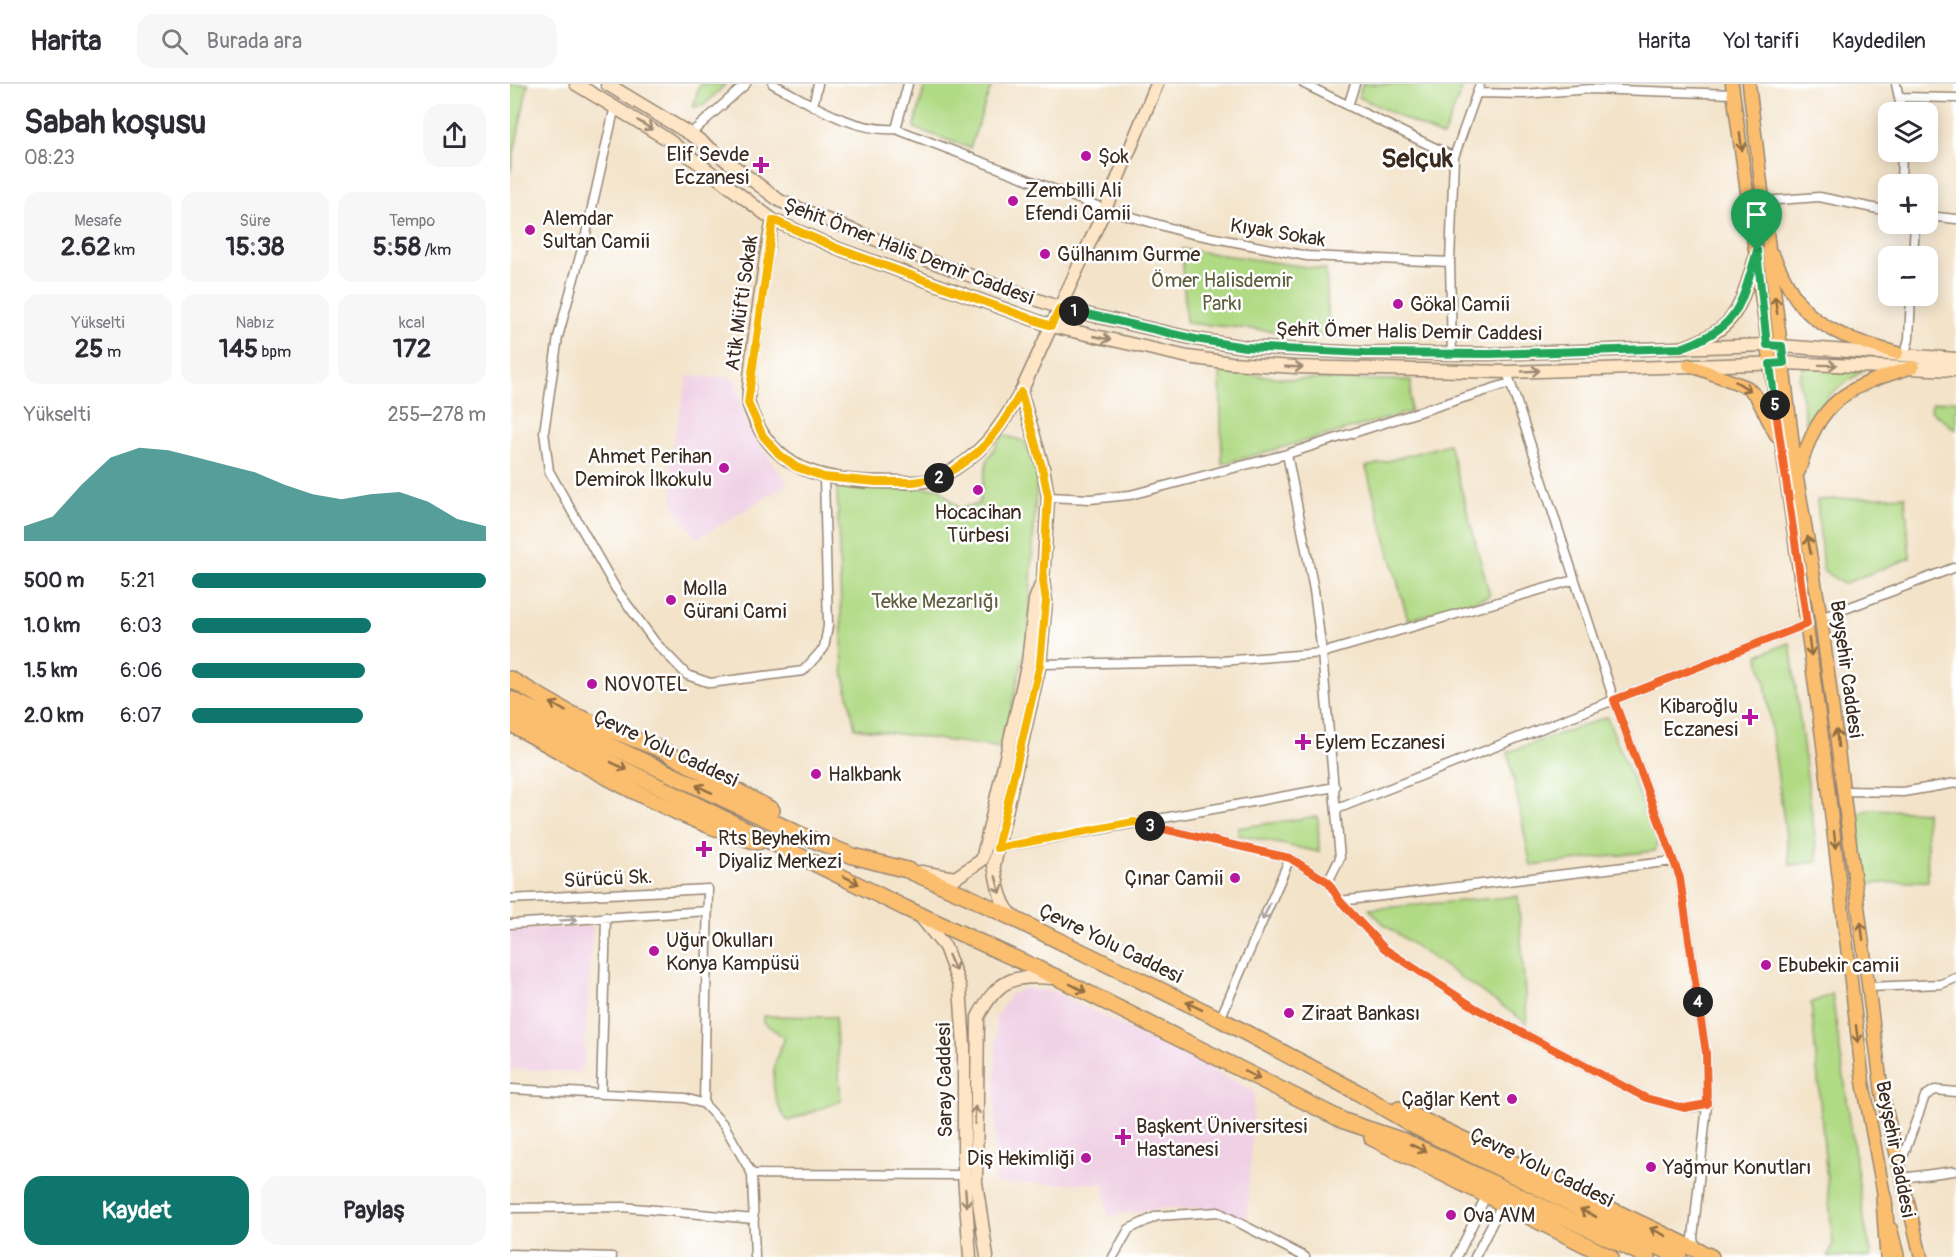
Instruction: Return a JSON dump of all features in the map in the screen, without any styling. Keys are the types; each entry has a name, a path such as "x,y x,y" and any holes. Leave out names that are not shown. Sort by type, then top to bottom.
{"highway":[{"path":"510,680 570,714 662,750 853,856"},
{"name":"Çevre Yolu Caddesi","path":"510,699 799,834 853,856 908,870 1036,930 1220,1019 1357,1092 1416,1127 1679,1257"},
{"name":"Çevre Yolu Caddesi","path":"510,713 920,915 1058,978 1344,1121 1404,1141 1648,1257"},
{"path":"510,723 611,778 722,832 799,854"},
{"path":"1357,1092 1419,1117 1711,1257"},
{"path":"1344,1121 1398,1152 1610,1257"},
{"path":"1884,1198 1888,1257"}],"main road":[{"name":"Şehit Ömer Halis Demir Caddesi","path":"576,84 667,139 773,220 839,249 1051,326 1188,357 1231,363 1508,378 1689,365 1784,363 1956,370"},
{"name":"Şehit Ömer Halis Demir Caddesi","path":"607,84 622,88 690,134 780,201 927,260 1060,308 1195,339 1245,347 1452,354 1767,345 1901,353 1956,359"},
{"name":"Atik Müfti Sokak","path":"773,220 748,403 763,436 780,455 796,467 824,477 876,482 913,482 939,478 982,450 1003,424 1021,392 1105,209 1157,84"},
{"name":"Beyşehir Caddesi","path":"1749,84 1764,201 1762,248 1767,345 1807,624 1863,1083 1884,1198 1898,1257"},
{"name":"Beyşehir Caddesi","path":"1732,89 1782,346 1797,478 1821,618 1882,1093 1921,1257"},
{"path":"1681,348 1707,339 1739,309 1762,248"},
{"path":"1762,248 1800,305 1821,324 1853,339 1901,353"},
{"path":"1689,365 1747,387 1756,396 1780,440"},
{"path":"1797,478 1809,436 1831,405 1843,394 1871,380 1913,367"},
{"path":"1021,392 1048,496 1043,581 1046,601 1040,664 994,865 1002,897 1011,915 1036,930"},
{"path":"908,870 955,878 982,860 1028,662 1035,600 1043,581"},
{"name":"Saray Caddesi","path":"920,915 945,947 960,987 964,1045 964,1174 970,1257"},
{"name":"Saray Caddesi","path":"987,1257 976,1182 978,1017 987,1000 1008,980 1023,976 1058,978"}],"street":[{"path":"690,134 746,84"},
{"name":"Kıyak Sokak","path":"773,84 813,106 874,128 896,129 1105,209 1184,232 1307,256 1450,262"},
{"path":"813,106 818,84"},
{"path":"896,129 908,84"},
{"path":"1304,84 1454,157"},
{"path":"1348,106 1355,84"},
{"path":"1452,354 1450,262 1454,157 1479,84"},
{"path":"1896,84 1900,102"},
{"path":"1477,93 1524,94 1590,89 1732,89"},
{"path":"1899,97 1956,98"},
{"path":"615,106 586,234 558,337 544,432 549,471 610,579 655,642 687,675 710,683 781,676 803,671 824,648 828,626 824,477"},
{"path":"1764,201 1820,197 1878,209"},
{"path":"1938,217 1956,219"},
{"path":"1901,353 1909,339 1911,306"},
{"path":"1048,496 1090,499 1130,495 1287,454 1508,378 1614,700 1680,878 1706,1053 1707,1104 1694,1238 1695,1250"},
{"path":"1287,454 1314,590 1323,653 1340,858 1328,882"},
{"path":"1821,618 1956,567"},
{"path":"1040,664 1221,662 1323,653 1574,580"},
{"path":"1337,809 1807,624"},
{"path":"1844,791 1903,792 1956,783"},
{"path":"997,848 1335,787"},
{"path":"1134,822 1290,858 1328,882 1340,901 1385,949 1477,1009 1537,1043 1646,1098 1684,1108 1707,1104"},
{"path":"1220,1019 1290,858"},
{"path":"1340,901 1674,861"},
{"name":"Sürücü Sk.","path":"510,899 708,889 708,911 510,924"},
{"path":"704,1104 708,911"},
{"path":"600,1094 606,917"},
{"path":"1869,987 1941,984 1956,978"},
{"path":"510,1089 685,1098 704,1104 724,1125 752,1174 755,1257"},
{"path":"1954,1171 1900,1173 1925,1096 1935,1090 1956,1092"},
{"path":"752,1174 964,1174"},
{"path":"1457,1257 1486,1196"},
{"path":"1475,1257 1502,1204"},
{"path":"510,1208 623,1208 754,1219"},
{"path":"1113,1257 1130,1229 1157,1216 1218,1212 1305,1257"},
{"path":"510,1254 612,1257"}],"shaded area":[{"name":"Ahmet Perihan Demirok İlkokulu","path":"688,376 734,378 746,419 765,453 788,484 697,539 673,504 671,453"},
{"path":"593,926 583,1067 579,1072 510,1069 510,931"},
{"name":"Başkent Üniversitesi Hastanesi","path":"1025,988 1054,992 1254,1091 1247,1220 1228,1212 1205,1209 1166,1208 1108,1216 1104,1183 995,1184 996,1017 1011,994"}],"green space":[{"path":"510,84 528,84 510,173"},
{"path":"700,84 726,84 703,106 693,107"},
{"path":"925,84 992,84 970,148 914,128"},
{"path":"1362,84 1464,84 1443,137 1359,97"},
{"name":"Ömer Halisdemir Parkı","path":"1182,249 1326,270 1329,336 1186,323"},
{"path":"1804,366 1862,371 1829,395 1808,425 1799,378"},
{"path":"1220,371 1291,379 1411,380 1410,412 1222,464"},
{"path":"1956,400 1956,430 1930,410 1933,403"},
{"name":"Tekke Mezarlığı","path":"1003,435 1024,441 1037,473 1028,636 1002,748 855,728 843,671 837,488 939,488 958,508 979,504 987,460"},
{"path":"1449,444 1490,596 1408,620 1366,467"},
{"path":"1905,496 1910,558 1843,584 1823,570 1817,500"},
{"path":"1790,643 1818,862 1790,865 1765,682 1758,655"},
{"path":"1607,717 1658,841 1654,851 1531,866 1508,752"},
{"path":"1873,809 1926,812 1928,881 1863,884 1858,813"},
{"path":"1318,816 1319,852 1238,835 1238,828"},
{"path":"1518,896 1527,1023 1386,926 1369,909"},
{"path":"1832,994 1865,1225 1872,1257 1828,1257 1833,1245 1811,1003"},
{"path":"763,1016 835,1017 841,1101 788,1121 777,1101 773,1080 777,1058 785,1038 763,1022"}],"place":[{"name":"Şok","path":"1086,156"},
{"name":"Elif Sevde Eczanesi","path":"761,165"},
{"name":"Zembilli Ali Efendi Camii","path":"1013,201"},
{"name":"Alemdar Sultan Camii","path":"530,230"},
{"name":"Gülhanım Gurme","path":"1045,254"},
{"name":"Gökal Camii","path":"1398,304"},
{"name":"Ahmet Perihan Demirok İlkokulu","path":"724,468"},
{"name":"Hocacihan Türbesi","path":"978,490"},
{"name":"Molla Gürani Cami","path":"671,600"},
{"name":"NOVOTEL","path":"592,684"},
{"name":"Kibaroğlu Eczanesi","path":"1750,717"},
{"name":"Eylem Eczanesi","path":"1303,742"},
{"name":"Halkbank","path":"816,774"},
{"name":"Rts Beyhekim Diyaliz Merkezi","path":"704,849"},
{"name":"Çınar Camii","path":"1235,878"},
{"name":"Uğur Okulları Konya Kampüsü","path":"654,951"},
{"name":"Ebubekir camii","path":"1766,965"},
{"name":"Ziraat Bankası","path":"1289,1013"},
{"name":"Çağlar Kent","path":"1512,1099"},
{"name":"Başkent Üniversitesi Hastanesi","path":"1123,1137"},
{"name":"Diş Hekimliği","path":"1086,1158"},
{"name":"Yağmur Konutları","path":"1651,1167"},
{"name":"Ova AVM","path":"1451,1215"}],"district":[{"name":"Selçuk","path":"1417,158"}],"route":[{"path":"773,220 839,249 1051,326 1060,308 1195,339 1245,347 1364,353 1489,354 1681,348 1707,339 1725,327 1739,309 1757,251 1767,345 1782,346 1784,363 1770,364 1807,624 1614,700 1680,878 1706,1053 1707,1104 1684,1108 1646,1098 1537,1043 1477,1009 1385,949 1368,934 1340,901 1328,882 1290,858 1134,822 997,848 1040,664 1046,601 1043,581 1048,496 1021,392 1003,424 982,450 939,478 913,482 876,482 824,477 796,467 780,455 763,436 748,403 773,220"}]}
